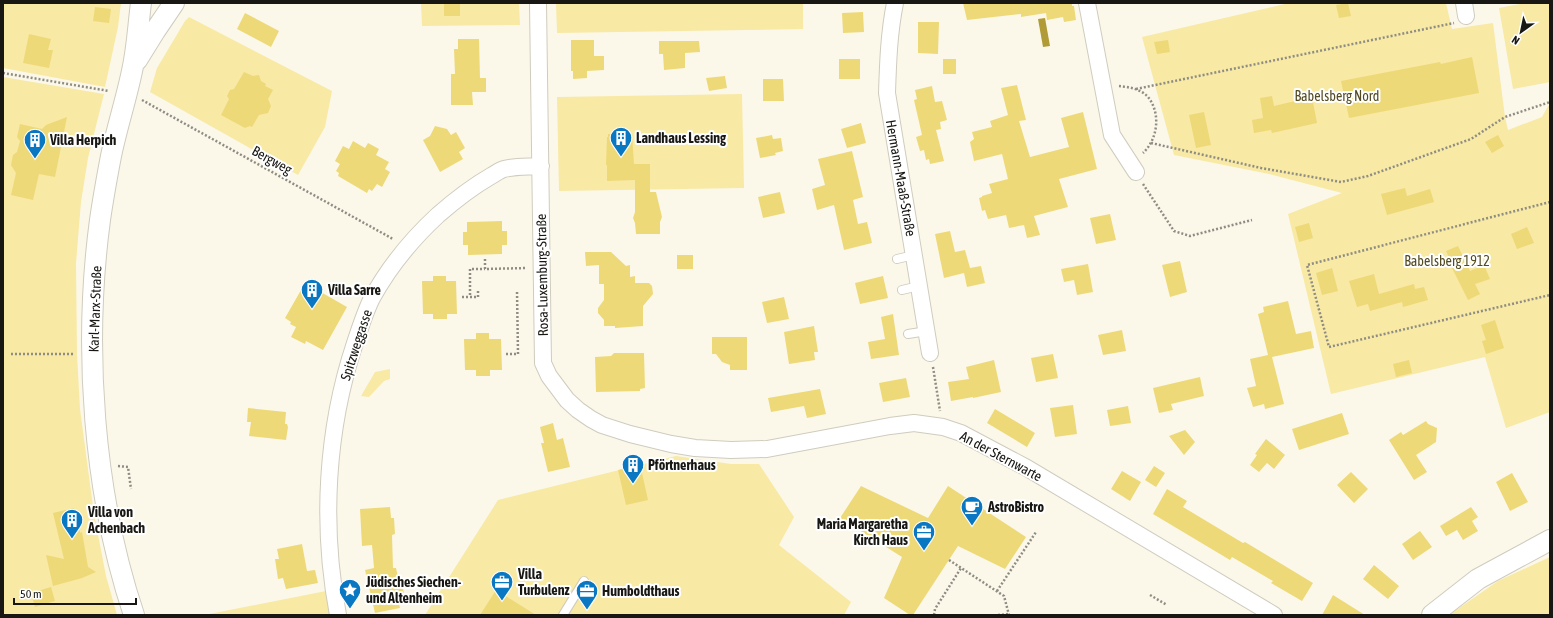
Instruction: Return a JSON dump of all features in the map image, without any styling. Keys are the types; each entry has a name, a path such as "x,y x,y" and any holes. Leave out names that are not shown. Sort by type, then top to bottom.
{"street":[{"name":"Karl-Marx-Straße","path":"134,615 112,528 99,464 93,380 93,305 100,221 111,156 132,70 141,3"},
{"path":"132,70 144,48 174,3"},
{"name":"Rosa-Luxemburg-Straße","path":"538,3 543,363 549,376 567,400 578,410 602,425 670,444 695,448"},
{"name":"Hermann-Maaß-Straße","path":"895,3 888,57 887,93 930,353"},
{"path":"1087,3 1112,135 1132,167"},
{"name":"Spitzweggasse","path":"338,615 333,590 328,503 330,460 340,397 350,358 372,299 388,272 407,247 426,226 447,207 486,179 504,169 540,166"},
{"name":"An der Sternwarte","path":"695,448 731,450 767,449 890,426 914,423 943,427 961,433 1027,468 1274,615"},
{"path":"1432,615 1478,579 1550,540"}],"lane":[{"path":"897,259 914,255"},
{"path":"902,290 919,286"},
{"path":"908,334 927,331"},
{"path":"563,615 584,581"}],"path":[{"path":"1136,89 1451,25"},
{"name":"Bergweg","path":"3,73 134,95 407,247"},
{"path":"1101,82 1136,89 1148,97 1155,111 1156,128 1151,143 1145,151 1137,157 1132,167 1174,232 1190,236 1252,220"},
{"path":"1151,143 1261,168 1340,182 1368,176 1471,139 1505,117 1550,102"},
{"path":"1550,202 1307,265 1329,347 1550,295"},
{"path":"485,259 485,269"},
{"path":"470,297 470,269 542,268"},
{"path":"462,297 478,297 478,291"},
{"path":"506,354 518,354 517,291"},
{"path":"11,354 77,354"},
{"path":"935,376 940,405"},
{"path":"997,592 1036,532"},
{"path":"949,560 1004,596 1009,615 998,615"},
{"path":"934,615 935,609 961,568"},
{"path":"1150,595 1167,605"}],"green space":[{"path":"3,3 121,3 118,27 105,87 3,68"},
{"path":"421,3 519,3 520,25 422,26"},
{"path":"556,3 803,3 803,29 557,33"},
{"path":"1289,3 1446,3 1452,29 1493,23 1508,130 1542,117 1548,106 1550,106 1550,412 1506,428 1485,357 1331,394 1288,214 1342,193 1269,174 1174,155 1142,37"},
{"path":"1525,3 1550,3 1550,82 1513,89 1499,8"},
{"path":"189,17 332,91 325,127 298,175 150,92 157,68 185,21"},
{"path":"3,77 104,94 88,158 81,202 76,263 77,354 80,409 94,514 106,576 117,615 3,615"},
{"path":"742,94 744,188 559,191 557,97"},
{"path":"390,369 390,379 384,381 369,397 361,396 375,372"},
{"path":"676,456 731,464 759,464 794,517 779,545 851,602 844,615 425,615 498,500"},
{"path":"1550,557 1550,615 1449,615 1498,581"},
{"path":"326,591 331,615 204,615"}],"shaded area":[{"path":"1045,18 1050,46 1043,47 1038,19"}],"building":[{"path":"444,3 460,3 460,16 444,16"},
{"path":"963,3 1072,3 1072,6 1074,6 1076,20 1064,22 1063,17 1047,20 1046,13 1021,17 1021,14 967,20"},
{"path":"1348,3 1351,16 1339,18 1336,5"},
{"path":"95,7 111,9 109,23 93,21"},
{"path":"863,12 864,32 843,33 842,13"},
{"path":"245,13 279,31 271,47 237,29"},
{"path":"918,22 939,22 938,54 918,53"},
{"path":"29,34 51,39 48,50 53,50 49,68 23,63"},
{"path":"458,39 479,39 480,78 486,78 486,92 472,92 473,105 451,105 451,74 455,74 454,49 458,49"},
{"path":"571,40 594,40 594,56 604,56 604,70 587,71 587,78 573,79 573,71 571,71"},
{"path":"1168,40 1170,52 1157,54 1154,42"},
{"path":"659,41 699,41 700,52 685,53 685,68 664,70 663,54 659,54"},
{"path":"1472,57 1479,93 1349,118 1341,81 1440,62 1441,64"},
{"path":"839,59 860,59 860,79 839,79"},
{"path":"943,59 956,59 956,74 943,74"},
{"path":"244,72 253,76 259,75 261,81 266,84 265,86 273,90 268,99 271,106 268,113 259,115 252,127 250,126 245,128 221,115 229,99 227,96 230,90 234,89"},
{"path":"725,76 727,88 709,91 706,78"},
{"path":"763,79 783,79 784,101 763,101"},
{"path":"1017,85 1026,120 1019,121 1030,157 1069,147 1061,118 1083,112 1097,169 1059,179 1068,207 1034,216 1040,235 1027,238 1024,225 1009,228 1006,215 988,219 985,210 982,211 979,198 992,193 989,184 1008,179 1002,154 974,161 970,142 974,139 972,132 992,127 990,121 1008,115 1001,88"},
{"path":"932,86 935,102 942,101 947,120 940,122 941,129 936,130 944,161 930,164 929,159 926,160 924,150 920,151 916,137 922,135 914,100 917,99 915,90"},
{"path":"1272,96 1274,106 1312,97 1317,123 1272,133 1271,130 1254,133 1252,120 1263,118 1260,98"},
{"path":"1204,112 1211,145 1196,148 1189,115"},
{"name":"Villa Herpich","path":"67,117 55,177 39,174 33,200 11,195 16,173 11,165 13,155 17,152 20,141 17,137 20,124 42,129 46,125"},
{"path":"861,123 866,143 847,148 841,129"},
{"path":"435,126 447,129 451,135 456,132 465,148 459,152 463,159 440,172 423,140 430,136"},
{"path":"608,134 632,135 634,164 650,164 650,192 656,192 662,217 660,222 660,234 636,234 633,218 635,212 635,180 607,181 606,165"},
{"path":"772,135 773,139 781,138 783,151 775,153 776,155 760,158 756,138"},
{"path":"1498,135 1504,146 1492,153 1485,142"},
{"path":"353,141 365,148 368,143 379,149 376,155 389,162 385,169 390,172 382,187 377,184 372,191 369,189 367,193 338,176 339,173 336,171 340,164 335,161 343,146 349,149"},
{"path":"852,151 863,197 853,200 858,224 867,222 872,243 844,250 834,205 817,210 812,189 825,185 818,159"},
{"path":"1405,188 1407,196 1430,189 1434,202 1387,215 1381,194"},
{"path":"780,192 785,213 763,218 758,197"},
{"path":"1110,214 1116,240 1096,244 1090,218"},
{"path":"502,221 502,231 507,231 507,245 502,245 502,254 468,255 468,245 463,245 463,232 467,232 467,222"},
{"path":"1309,223 1313,238 1299,242 1295,227"},
{"path":"1527,227 1534,243 1517,249 1511,234"},
{"path":"950,231 955,252 965,250 970,268 981,266 985,283 967,287 964,273 944,278 935,234"},
{"path":"1458,246 1470,271 1484,265 1490,279 1475,284 1480,294 1468,300 1450,264 1452,264 1446,251"},
{"path":"585,252 611,252 626,266 630,265 630,277 635,276 635,283 649,283 652,286 653,294 643,306 643,326 615,328 615,326 604,326 604,320 598,313 598,308 604,300 604,284 599,284 599,265 586,266"},
{"path":"677,255 693,255 693,269 677,269"},
{"path":"1180,261 1187,292 1170,297 1162,265"},
{"path":"1088,264 1093,292 1077,295 1074,280 1064,282 1061,269"},
{"path":"1332,268 1338,291 1322,295 1316,273"},
{"path":"1374,274 1379,294 1414,284 1415,289 1424,287 1428,300 1403,307 1402,302 1370,311 1368,304 1357,307 1349,281"},
{"path":"433,276 446,276 446,281 456,281 457,314 447,314 447,319 433,319 433,314 423,314 422,281 433,281"},
{"path":"883,276 888,298 860,304 855,283"},
{"name":"Villa Sarre","path":"305,283 347,307 323,350 306,341 305,344 291,337 296,327 290,324 291,322 285,318"},
{"path":"784,297 789,319 767,323 762,302"},
{"path":"1288,301 1296,334 1311,331 1314,348 1272,357 1284,404 1265,409 1264,404 1253,407 1247,388 1256,386 1250,359 1268,355 1258,314 1264,312 1263,307"},
{"path":"893,314 899,355 871,359 868,342 885,339 881,317"},
{"path":"1495,320 1504,348 1486,354 1482,341 1486,340 1481,325"},
{"path":"814,326 818,352 814,352 815,360 789,364 784,332"},
{"path":"1122,330 1126,351 1103,355 1098,335"},
{"path":"476,333 489,333 489,339 501,339 502,370 490,370 490,376 476,376 476,370 465,370 464,339 476,339"},
{"path":"712,337 747,337 747,370 730,370 730,365 722,362 716,354 712,354"},
{"path":"614,353 644,353 645,388 640,389 640,391 596,392 595,357 611,356"},
{"path":"1053,354 1058,378 1036,382 1031,358"},
{"path":"994,360 1001,392 951,401 948,382 969,379 966,367"},
{"path":"1409,360 1412,373 1396,377 1393,364"},
{"path":"1200,377 1204,396 1171,404 1173,410 1159,413 1153,388"},
{"path":"906,378 910,397 883,402 879,383"},
{"path":"820,389 826,414 807,418 804,406 771,412 768,398"},
{"path":"1073,405 1077,434 1055,437 1050,408"},
{"path":"1128,406 1131,423 1110,426 1107,410"},
{"path":"248,408 286,412 285,424 287,424 288,427 286,440 249,436 251,422 247,422"},
{"path":"995,409 1035,433 1027,447 987,423"},
{"path":"1342,413 1349,434 1299,450 1292,429"},
{"path":"1426,421 1428,424 1437,428 1436,442 1416,455 1427,472 1414,480 1389,440 1401,432 1403,435"},
{"path":"553,423 557,440 563,438 570,467 548,472 541,443 544,443 540,427"},
{"path":"1185,430 1195,442 1184,455 1169,436"},
{"path":"1266,439 1285,455 1274,469 1267,463 1259,472 1250,465 1257,455 1255,454"},
{"name":"Pförtnerhaus","path":"640,464 648,500 626,505 618,470"},
{"path":"1154,466 1165,473 1156,487 1145,480"},
{"path":"1122,471 1141,482 1130,501 1111,489"},
{"path":"1351,472 1368,489 1354,503 1337,485"},
{"path":"1512,473 1528,502 1510,511 1496,482"},
{"name":"Maria Margaretha Kirch Haus","path":"861,486 928,518 948,486 1026,537 1005,569 958,546 913,615 910,615 884,598 902,557 840,518"},
{"path":"1167,489 1187,501 1183,507 1313,583 1302,601 1271,583 1273,581 1232,557 1230,560 1153,514"},
{"path":"390,507 391,518 394,518 395,534 392,535 393,568 396,568 398,577 400,576 404,593 401,594 404,602 399,604 400,608 375,613 365,570 374,568 372,545 362,546 360,509"},
{"path":"1471,507 1478,517 1472,521 1478,531 1463,540 1457,530 1446,536 1440,526"},
{"name":"Villa von Achenbach","path":"74,508 78,517 80,533 82,532 88,567 96,572 82,578 53,586 46,555 64,559 53,513"},
{"path":"1420,531 1432,547 1413,560 1402,544"},
{"path":"302,544 307,571 315,570 318,583 286,589 283,578 278,579 275,559 279,559 277,549"},
{"path":"1374,565 1399,586 1388,599 1363,579"},
{"path":"51,587 55,601 35,607 31,593"},
{"name":"Villa Turbulenz","path":"496,590 536,615 480,615"},
{"path":"1333,595 1365,615 1322,615"}],"place":[{"name":"Landhaus Lessing","path":"621,158"},
{"name":"Villa Herpich","path":"35,160"},
{"name":"Villa Sarre","path":"312,310"},
{"name":"Pförtnerhaus","path":"633,484"},
{"name":"AstroBistro","path":"972,526"},
{"name":"Villa von Achenbach","path":"72,540"},
{"name":"Maria Margaretha Kirch Haus","path":"924,552"},
{"name":"Villa Turbulenz","path":"502,602"},
{"name":"Jüdisches Siechen- und Altenheim","path":"350,610"},
{"name":"Humboldthaus","path":"587,610"}],"park label":[{"name":"Babelsberg Nord","path":"1337,96"},
{"name":"Babelsberg 1912","path":"1447,261"}]}
